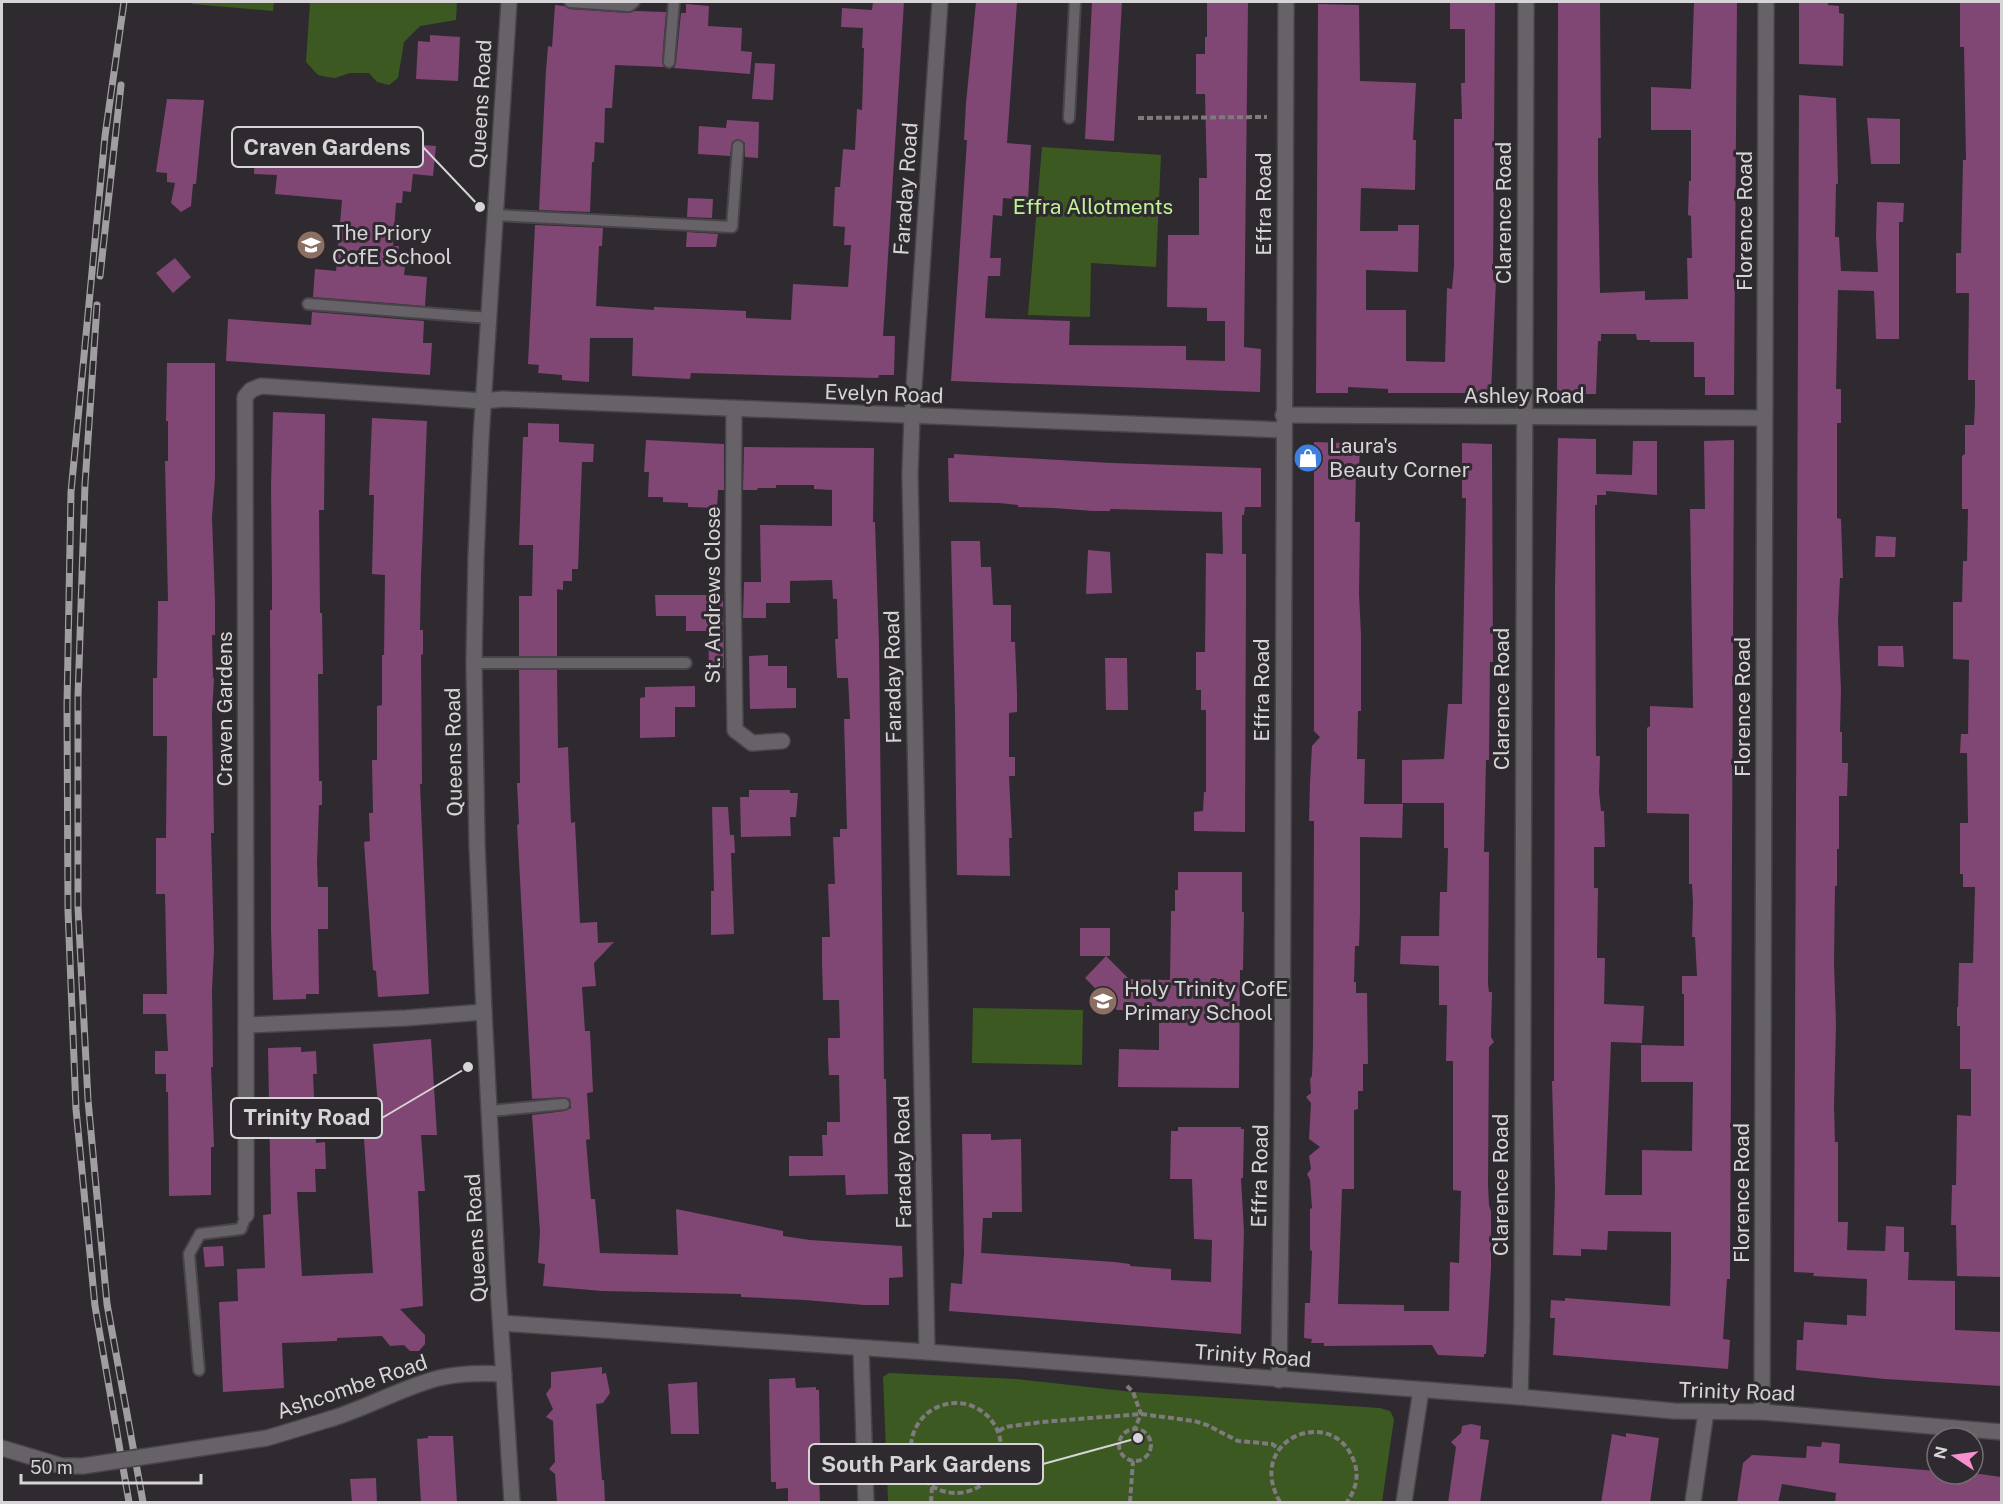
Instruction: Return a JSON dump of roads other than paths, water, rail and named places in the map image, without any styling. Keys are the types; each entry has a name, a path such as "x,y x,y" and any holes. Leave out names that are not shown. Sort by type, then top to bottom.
{"street":[{"name":"Queens Road","path":"509,2 484,401 476,556 474,663 477,844 484,1012 512,1503"},
{"name":"Faraday Road","path":"927,1352 911,497 912,416 940,2"},
{"name":"Effra Road","path":"1279,1380 1286,2"},
{"name":"Clarence Road","path":"1520,1397 1526,2"},
{"name":"Florence Road","path":"1762,1412 1766,2"},
{"name":"Craven Gardens","path":"246,1025 245,397 251,390 261,386 484,401"},
{"name":"Evelyn Road","path":"484,401 503,399 912,416 1283,423"},
{"name":"St. Andrews Close","path":"734,409 735,730 752,742 782,741"},
{"name":"Ashley Road","path":"1283,423 1525,417 1764,418"},
{"path":"246,1215 246,1025 484,1012"},
{"name":"Trinity Road","path":"501,1323 927,1352 1520,1397 1674,1411 1762,1412 2001,1432"},
{"path":"861,1348 866,1503"},
{"name":"Ashcombe Road","path":"2,1448 62,1466 83,1466 267,1438 330,1419 439,1378 467,1374 504,1374"},
{"path":"1404,1503 1421,1390"},
{"path":"1693,1503 1706,1412"}],"lane":[{"path":"570,2 629,6 634,2"},
{"path":"669,62 674,2"},
{"path":"1069,118 1075,2"},
{"path":"495,215 732,226 738,146"},
{"path":"308,304 489,318"},
{"path":"474,663 686,663"},
{"path":"490,1111 564,1104"},
{"path":"199,1370 189,1254 200,1234 241,1229 246,1215"}],"railway":[{"path":"124,2 105,136 71,492 67,705 68,911 76,1109 95,1306 129,1502"},
{"path":"100,276 121,85"},
{"path":"97,305 85,484 78,697 78,907 88,1100 107,1304 143,1502"}],"place":[{"name":"Craven Gardens","path":"480,207"},
{"name":"The Priory CofE School","path":"311,245"},
{"name":"Laura's Beauty Corner","path":"1308,458"},
{"name":"Holy Trinity CofE Primary School","path":"1103,1001"},
{"name":"Trinity Road","path":"468,1067"},
{"name":"South Park Gardens","path":"1138,1438"}],"park label":[{"name":"Effra Allotments","path":"1093,207"}]}
